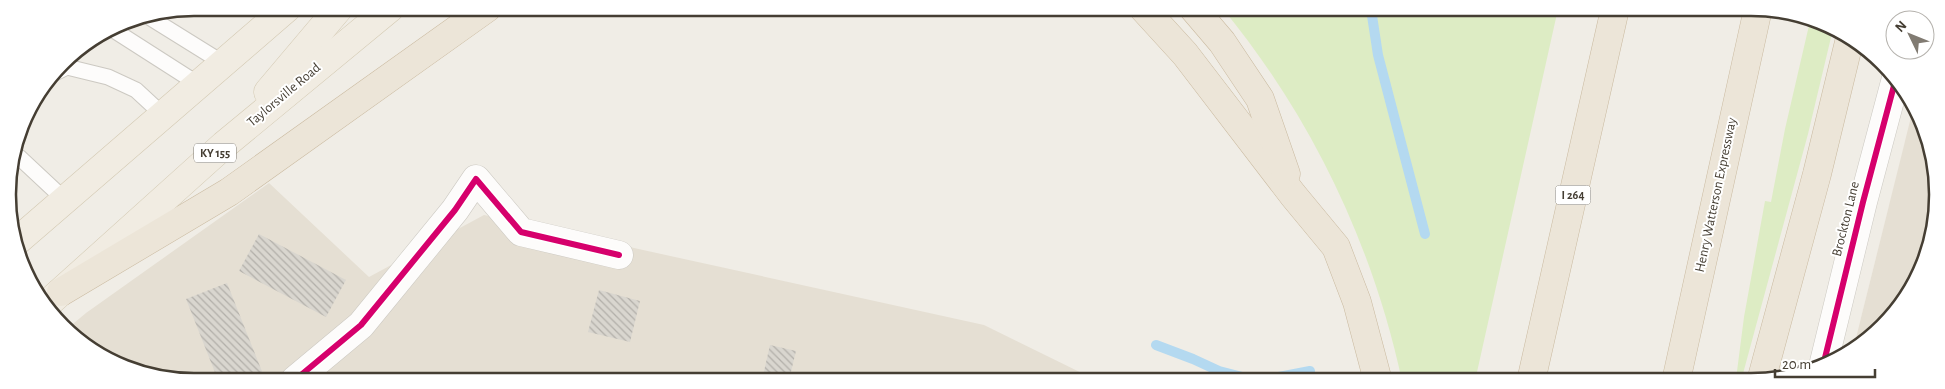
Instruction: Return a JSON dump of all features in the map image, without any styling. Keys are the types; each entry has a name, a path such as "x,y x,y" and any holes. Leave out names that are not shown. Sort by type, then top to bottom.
{"highway":[{"path":"54,298 229,192 476,16"},
{"path":"1150,16 1185,54 1292,195 1336,247 1357,302 1376,373"},
{"path":"1200,16 1222,42 1260,99 1292,195"},
{"name":"I 264","path":"1533,373 1613,16"},
{"name":"Henry Watterson Expressway","path":"1678,373 1756,17"},
{"path":"1763,372 1817,174 1848,45"}],"main road":[{"path":"21,237 277,16"},
{"path":"224,145 332,16"},
{"name":"Taylorsville Road","path":"54,298 224,145 380,16"}],"street":[{"name":"Brockton Lane","path":"1826,356 1893,88"},
{"path":"303,373 361,325 455,210 476,179 521,232 619,255"}],"lane":[{"path":"156,21 223,63"},
{"path":"119,33 198,84"},
{"path":"69,67 108,77 136,90 163,115"},
{"path":"20,158 65,200"}],"shaded area":[{"path":"1911,118 1923,148 1927,171 1929,194 1923,241 1915,263 1899,294 1877,321 1856,338"},
{"path":"269,183 369,277 484,215 984,325 1082,373 194,373 148,367 105,349 72,325"}],"green space":[{"path":"1228,16 1556,16 1477,373 1400,373 1390,330 1374,281 1356,232 1335,184 1311,138 1255,50"},
{"path":"1809,26 1831,36 1808,134 1743,373 1737,373 1744,317 1765,201 1771,202 1785,129"}],"building":[{"path":"259,234 346,280 326,317 239,271"},
{"path":"227,283 263,373 215,373 186,299"},
{"path":"599,290 640,301 630,342 588,332"},
{"path":"770,345 796,351 791,373 764,373"}],"waterway":[{"path":"1372,16 1378,55 1425,234"},
{"path":"1156,345 1227,373"},
{"path":"1300,373 1310,371"}],"cycle path":[{"path":"1826,356 1893,88"},
{"path":"303,373 361,325 455,210 476,179 521,232 619,255"}]}
